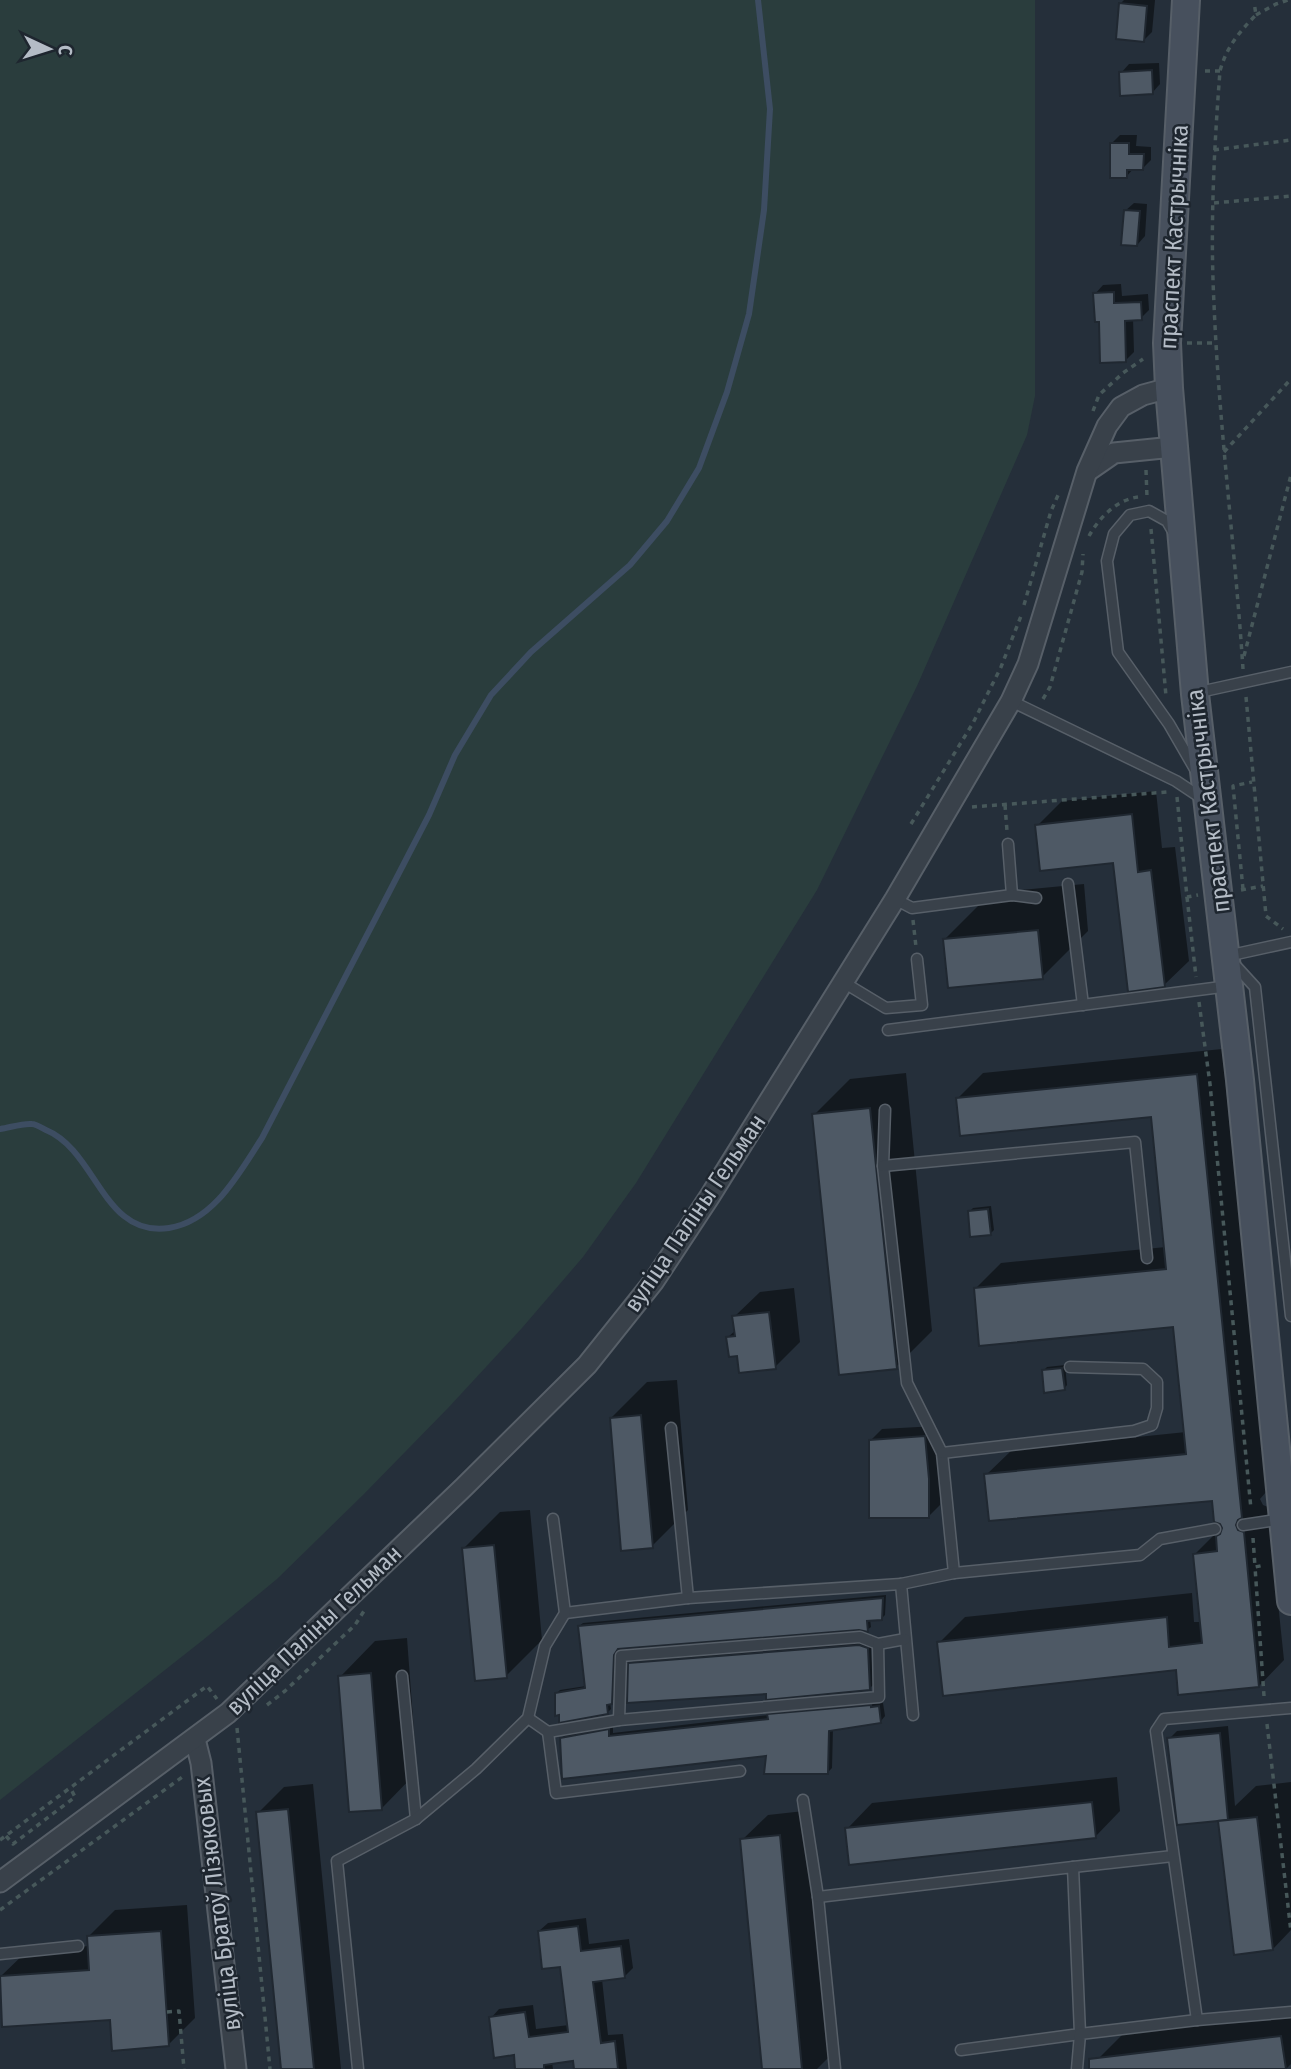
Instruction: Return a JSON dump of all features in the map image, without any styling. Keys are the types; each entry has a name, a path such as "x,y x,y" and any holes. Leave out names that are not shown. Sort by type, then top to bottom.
{"main road":[{"name":"праспект Кастрычніка","path":"1191,2 1167,343 1169,388 1195,694 1226,956 1291,1601"}],"street":[{"name":"вуліца Паліны Гельман","path":"0,1882 195,1739 232,1720 587,1365 654,1281 843,982 903,903 1011,701 1028,664 1087,471 1107,426 1121,407 1143,395 1169,388"},
{"path":"1087,471 1114,453 1173,447"},
{"name":"вуліца Братоў Лізюковых","path":"195,1739 201,1763 236,2069"}],"lane":[{"path":"1182,545 1167,521 1149,511 1130,515 1114,534 1107,561 1118,652 1169,724 1205,793"},
{"path":"1195,694 1291,672"},
{"path":"1011,701 1205,793"},
{"path":"1008,844 1012,895"},
{"path":"1068,884 1083,1005"},
{"path":"903,903 1012,895 1036,898"},
{"path":"1226,956 1291,942"},
{"path":"1226,956 1255,987 1291,1316"},
{"path":"843,982 886,1008 922,1005 917,959"},
{"path":"888,1030 1229,986"},
{"path":"885,1110 883,1166 907,1382 942,1453 954,1573"},
{"path":"883,1166 1135,1142 1147,1258"},
{"path":"942,1453 1134,1431 1152,1425 1157,1408 1157,1382 1143,1369 1070,1367"},
{"path":"671,1429 688,1598"},
{"path":"358,2069 337,1861 416,1819 477,1769 528,1718 545,1646 565,1613 554,1519"},
{"path":"1247,1524 1283,1519"},
{"path":"565,1613 688,1598 901,1584 954,1573 1140,1555 1160,1539 1215,1528"},
{"path":"901,1584 913,1715"},
{"path":"619,1720 621,1656 860,1637 878,1644 905,1639"},
{"path":"528,1718 548,1732 619,1720 879,1697 878,1644"},
{"path":"402,1676 416,1819"},
{"path":"1197,2020 1156,1731 1164,1718 1291,1708"},
{"path":"548,1732 556,1793 740,1771"},
{"path":"803,1800 818,1897 835,2069"},
{"path":"818,1897 1173,1856"},
{"path":"1073,1867 1080,2034 1077,2069"},
{"path":"0,1954 78,1947"},
{"path":"961,2050 1197,2020 1291,2012"}],"path":[{"path":"1288,0 1256,15 1229,47 1220,71 1214,150 1214,302 1224,452 1266,916 1291,935"},
{"path":"1254,2 1256,15"},
{"path":"1205,71 1220,71"},
{"path":"1214,150 1291,140"},
{"path":"1214,203 1291,196"},
{"path":"1224,452 1291,379"},
{"path":"1243,660 1291,475"},
{"path":"1043,699 1050,687 1082,572"},
{"path":"911,824 973,723"},
{"path":"1243,889 1233,786 1253,782"},
{"path":"967,807 1177,792"},
{"path":"1005,804 1008,844"},
{"path":"1187,897 1210,1084 1247,1524 1255,1567 1266,1710 1291,1931"},
{"path":"903,903 917,959"},
{"path":"1255,1567 1287,1561"},
{"path":"266,1705 285,1691 355,1625"},
{"path":"0,1840 207,1686 232,1720 270,2069"},
{"path":"230,1735 232,1720"},
{"path":"0,1910 201,1763"},
{"path":"6,1836 13,1844 75,1797 70,1787"},
{"path":"167,2012 179,2011 184,2069"}],"shaded area":[{"path":"0,0 1035,0 1035,396 1027,435 917,686 817,890 636,1183 583,1257 449,1407 277,1579 0,1800"}],"building":[{"path":"1119,3 1147,6 1144,42 1116,39"},
{"path":"1152,70 1153,94 1120,96 1119,72"},
{"path":"1110,143 1129,143 1129,154 1144,154 1143,170 1127,170 1127,178 1110,178"},
{"path":"1124,210 1140,211 1137,246 1121,245"},
{"path":"1114,292 1114,303 1141,302 1142,320 1125,321 1126,362 1100,363 1099,322 1095,322 1093,293"},
{"path":"1132,814 1138,872 1151,870 1165,987 1128,992 1113,863 1040,871 1035,825"},
{"path":"1038,930 1043,979 948,988 943,939"},
{"path":"1197,1074 1242,1518 1236,1525 1238,1530 1244,1532 1259,1687 1178,1695 1176,1670 943,1696 937,1642 1167,1617 1169,1647 1202,1643 1193,1554 1217,1551 1216,1536 1222,1528 1214,1522 1212,1501 989,1521 984,1474 1186,1454 1173,1327 979,1346 974,1288 1166,1269 1151,1117 960,1136 956,1098"},
{"path":"870,1108 897,1369 839,1375 812,1114"},
{"path":"988,1209 991,1235 970,1237 968,1211"},
{"path":"769,1312 776,1369 739,1373 737,1356 729,1357 726,1337 735,1336 732,1316"},
{"path":"1062,1368 1065,1390 1044,1393 1042,1370"},
{"path":"641,1415 653,1548 621,1551 610,1418"},
{"path":"925,1436 929,1518 869,1518 869,1440"},
{"path":"494,1545 507,1678 475,1681 462,1548"},
{"path":"883,1598 882,1620 867,1621 868,1632 859,1630 618,1649 614,1655 612,1704 607,1705 608,1714 559,1723 559,1715 555,1716 555,1693 585,1688 578,1626"},
{"path":"859,1645 868,1648 870,1690 766,1700 766,1694 627,1703 628,1663"},
{"path":"371,1673 382,1810 349,1812 338,1676"},
{"path":"879,1706 881,1723 829,1731 828,1774 764,1774 766,1756 562,1779 560,1738 609,1729 609,1736 768,1719 767,1714"},
{"path":"1220,1733 1228,1820 1177,1825 1167,1738"},
{"path":"1092,1802 1096,1838 849,1865 845,1828"},
{"path":"288,1809 314,2069 281,2069 256,1812"},
{"path":"1257,1817 1273,1950 1234,1955 1218,1821"},
{"path":"780,1835 802,2069 762,2069 740,1839"},
{"path":"578,1926 581,1951 621,1946 625,1978 593,1982 601,2043 615,2041 618,2069 574,2069 573,2061 544,2065 544,2069 515,2069 514,2055 494,2058 489,2017 525,2012 529,2037 568,2032 560,1967 542,1969 538,1931"},
{"path":"161,1931 169,2046 112,2051 110,2020 2,2027 0,1976 89,1970 87,1936"},
{"path":"1281,2036 1286,2069 1089,2069 1089,2059"}],"waterway":[{"path":"0,1129 34,1124 63,1141 115,1207 129,1220 147,1228 169,1228 185,1224 199,1216 224,1194 244,1166 262,1138 429,815 455,755 491,695 531,652 630,565 667,521 699,468 727,392 749,314 764,210 770,109 758,0"}]}
